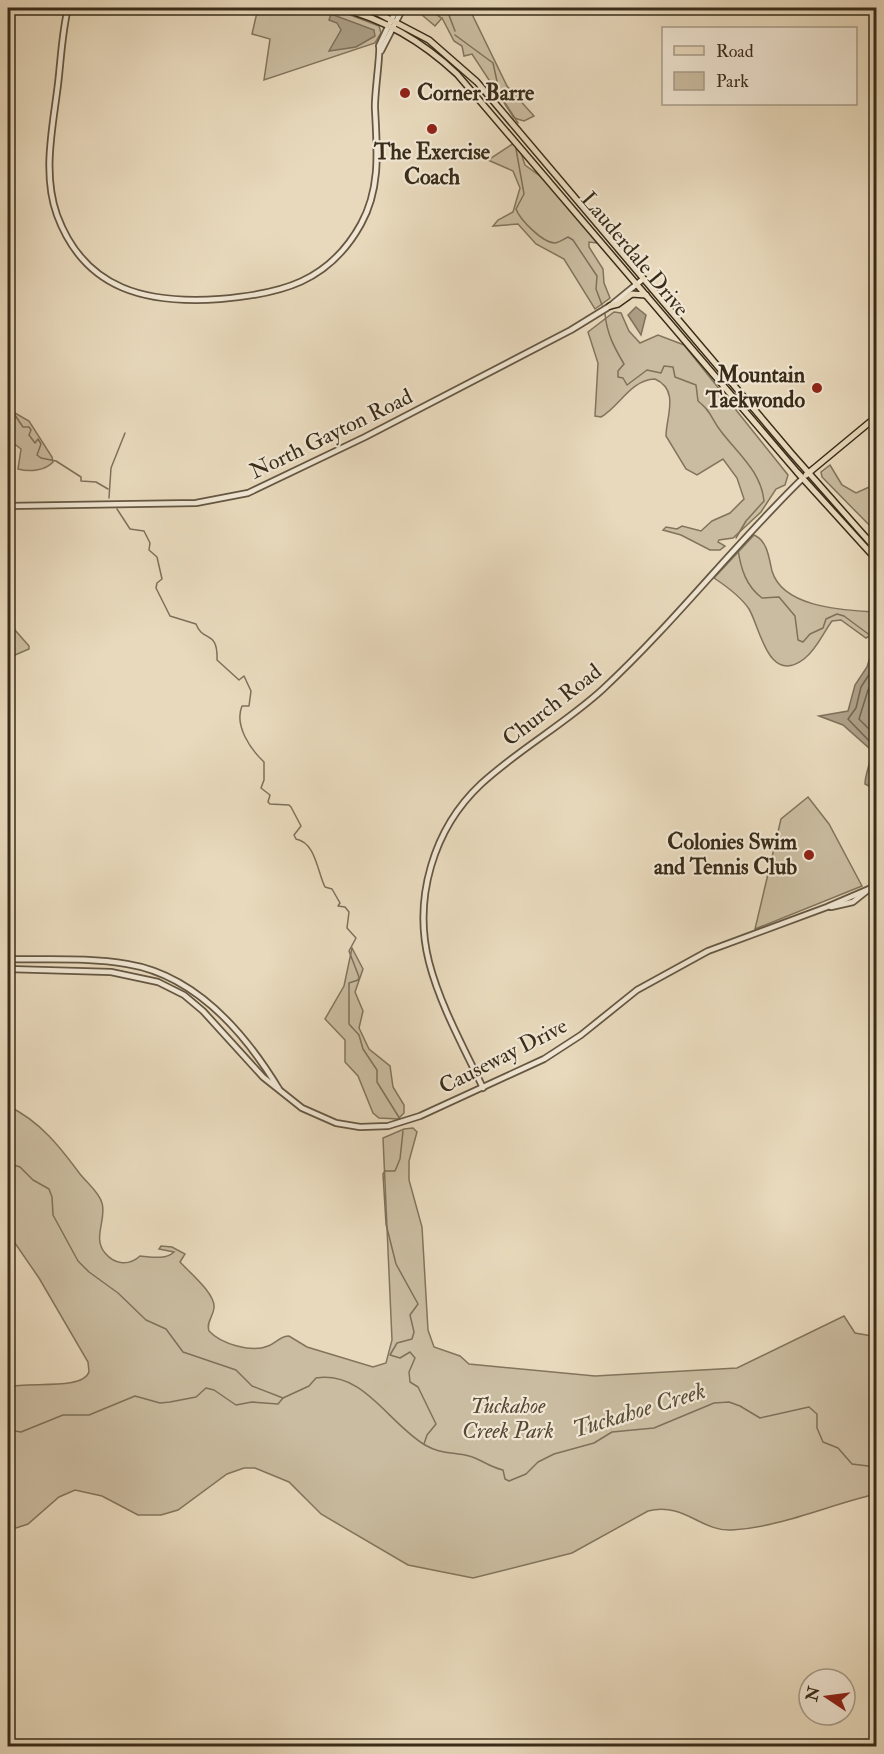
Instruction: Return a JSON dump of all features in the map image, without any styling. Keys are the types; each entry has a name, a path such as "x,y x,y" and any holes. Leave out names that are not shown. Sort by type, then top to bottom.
{"main road":[{"name":"Lauderdale Drive","path":"340,8 391,27 421,45 457,74 803,478 876,559"},
{"name":"Lauderdale Drive","path":"368,8 395,20 435,44 477,82 808,473 876,549"},
{"path":"610,306 637,292 648,296"},
{"name":"Church Road","path":"803,478 876,417"}],"street":[{"path":"68,8 50,157 51,191 58,216 77,250 102,275 132,292 167,300 257,296 280,291 317,273 345,248 364,218 376,180 374,87 381,51 379,46 403,8"},
{"path":"395,20 397,8"},
{"name":"North Gayton Road","path":"8,506 196,503 249,494 438,399 514,357 571,330 610,306 643,279"},
{"name":"Church Road","path":"483,1088 434,979 425,939 426,885 432,859 444,832 479,785 567,719 619,673 746,534 803,478"},
{"name":"Causeway Drive","path":"8,969 122,972 170,987 203,1011 257,1071 281,1091 320,1117 336,1123 369,1127 394,1125 415,1119 561,1049 637,990 708,951 827,907 853,902 876,886"},
{"name":"Causeway Drive","path":"8,959 120,963 152,970 174,979 200,996 219,1013 252,1051 281,1091"}],"green space":[{"path":"258,8 323,8 340,11 379,26 381,33 375,43 264,80 270,39 252,34"},
{"path":"428,8 441,18 431,8 469,8 507,86 534,116 524,121 514,118 472,54 464,56 462,46 454,41 442,18 435,26 422,15"},
{"path":"514,143 520,150 525,165 544,179 598,243 589,242 589,247 603,269 604,283 610,298 595,309 564,259 536,244 518,224 493,226 498,220 513,212 520,188 513,171 488,160"},
{"path":"614,312 621,313 629,331 640,343 658,335 684,345 788,475 785,485 776,489 761,512 733,538 719,540 718,542 725,546 720,550 710,550 681,535 663,530 666,527 677,529 682,526 701,531 712,521 730,513 744,499 737,478 723,459 697,475 686,469 666,436 670,404 663,384 655,379 646,380 632,389 601,417 595,416 598,363 588,332"},
{"path":"8,409 29,421 52,457 53,462 50,465 37,470 18,469 21,449 8,439"},
{"path":"830,465 842,485 856,493 876,484 876,532 822,477 821,472"},
{"path":"754,535 765,546 772,571 778,583 788,593 816,605 875,612 876,632 866,638 841,620 832,621 816,646 804,659 792,665 782,665 774,660 767,651 749,609 738,596 714,578"},
{"path":"8,622 29,646 29,649 8,658"},
{"name":"Colonies Swim and Tennis Club","path":"808,797 829,824 862,886 755,929 781,819"},
{"path":"352,948 363,969 355,992 363,1011 359,1028 369,1049 390,1066 393,1087 404,1105 404,1113 398,1119 379,1118 373,1113 358,1076 345,1062 345,1040 325,1019 344,986"},
{"name":"Tuckahoe Creek Park","path":"8,1106 40,1127 98,1195 103,1209 100,1241 105,1253 113,1260 122,1263 127,1263 140,1256 163,1257 174,1252 159,1249 161,1246 172,1247 185,1254 180,1262 211,1296 213,1302 214,1308 208,1325 209,1331 221,1340 237,1346 261,1348 289,1336 307,1347 373,1367 386,1363 392,1340 383,1138 404,1129 413,1128 417,1132 409,1161 409,1180 422,1227 428,1330 434,1347 460,1356 469,1364 595,1376 737,1368 844,1316 855,1333 872,1336 876,1333 876,1494 769,1525 732,1530 711,1527 672,1510 648,1511 572,1553 473,1578 408,1565 321,1514 289,1482 255,1468 244,1468 227,1474 178,1510 161,1515 138,1515 102,1496 75,1490 59,1497 28,1524 16,1528 8,1527 8,1387 66,1384 84,1378 89,1372 88,1362 39,1278 8,1233"}],"water":[{"path":"331,14 374,30 375,36 356,47 329,51 341,30 337,23 329,20"},
{"path":"636,307 646,315 641,335 628,315"},
{"path":"876,638 876,790 865,784 870,749 843,725 819,716 848,711 855,685 867,667"}],"waterway":[{"path":"447,10 455,31"},
{"path":"455,35 493,63 500,95 518,123"},
{"path":"516,149 524,194 516,209 518,214 532,230 550,242 557,243 568,237 573,240 597,276 596,289 602,305"},
{"path":"605,314 607,328 624,364 618,371 618,377 623,378 627,385 647,370 661,373 664,366 673,367 675,377 696,385 698,401 753,471 762,490 764,501 746,521 736,538"},
{"path":"8,405 23,427 29,427 31,430 29,435 35,443 38,439 41,444 37,455 56,461 81,477 81,481 96,482 108,489"},
{"path":"109,498 111,468 125,433"},
{"path":"117,509 130,529 144,531 150,543 149,550 157,557 162,579 157,583 156,588 170,616 196,624 202,633 213,640 217,650 217,660 239,680 244,676 251,691 249,706 242,706 240,721 249,744 264,762 264,780 261,788 270,795 268,802 270,804 291,807 301,826 294,835 296,839 308,846 315,858 325,887 332,889 340,903 338,906 345,907 349,912 347,928 356,938 349,951 359,977 358,980 349,983 349,1024 359,1035 363,1049 377,1070 377,1082 400,1119"},
{"path":"738,550 748,583 756,593 762,598 779,597 795,616 798,640 803,642 810,634 823,628 826,619 837,614 844,616 875,639"},
{"path":"403,1131 400,1159 395,1171 385,1171 383,1174 386,1224 396,1264 418,1304 410,1315 414,1332 412,1339 397,1343 390,1355 400,1358 410,1352 415,1358 409,1372 410,1382 418,1387 436,1424 427,1435 424,1444"},
{"path":"8,1163 20,1167 33,1180 49,1189 53,1215 78,1261 89,1272 118,1293 146,1320 166,1329 183,1352 236,1370 252,1386 283,1398"},
{"name":"Tuckahoe Creek","path":"8,1430 21,1432 63,1415 89,1415 135,1396 160,1403 170,1402 196,1397 206,1388 214,1390 236,1405 252,1402 278,1404 283,1398 309,1386 316,1378 333,1378 348,1382 362,1390 425,1445 477,1459 503,1470 505,1479 509,1481 526,1474 538,1462 554,1454 594,1443 612,1432 654,1428 714,1403 729,1402 760,1418 809,1407 817,1414 817,1428 823,1442 838,1448 852,1464 876,1467"}],"place":[{"name":"Corner Barre","path":"405,93"},
{"name":"The Exercise Coach","path":"432,129"},
{"name":"Mountain Taekwondo","path":"817,388"},
{"name":"Colonies Swim and Tennis Club","path":"809,855"}]}
